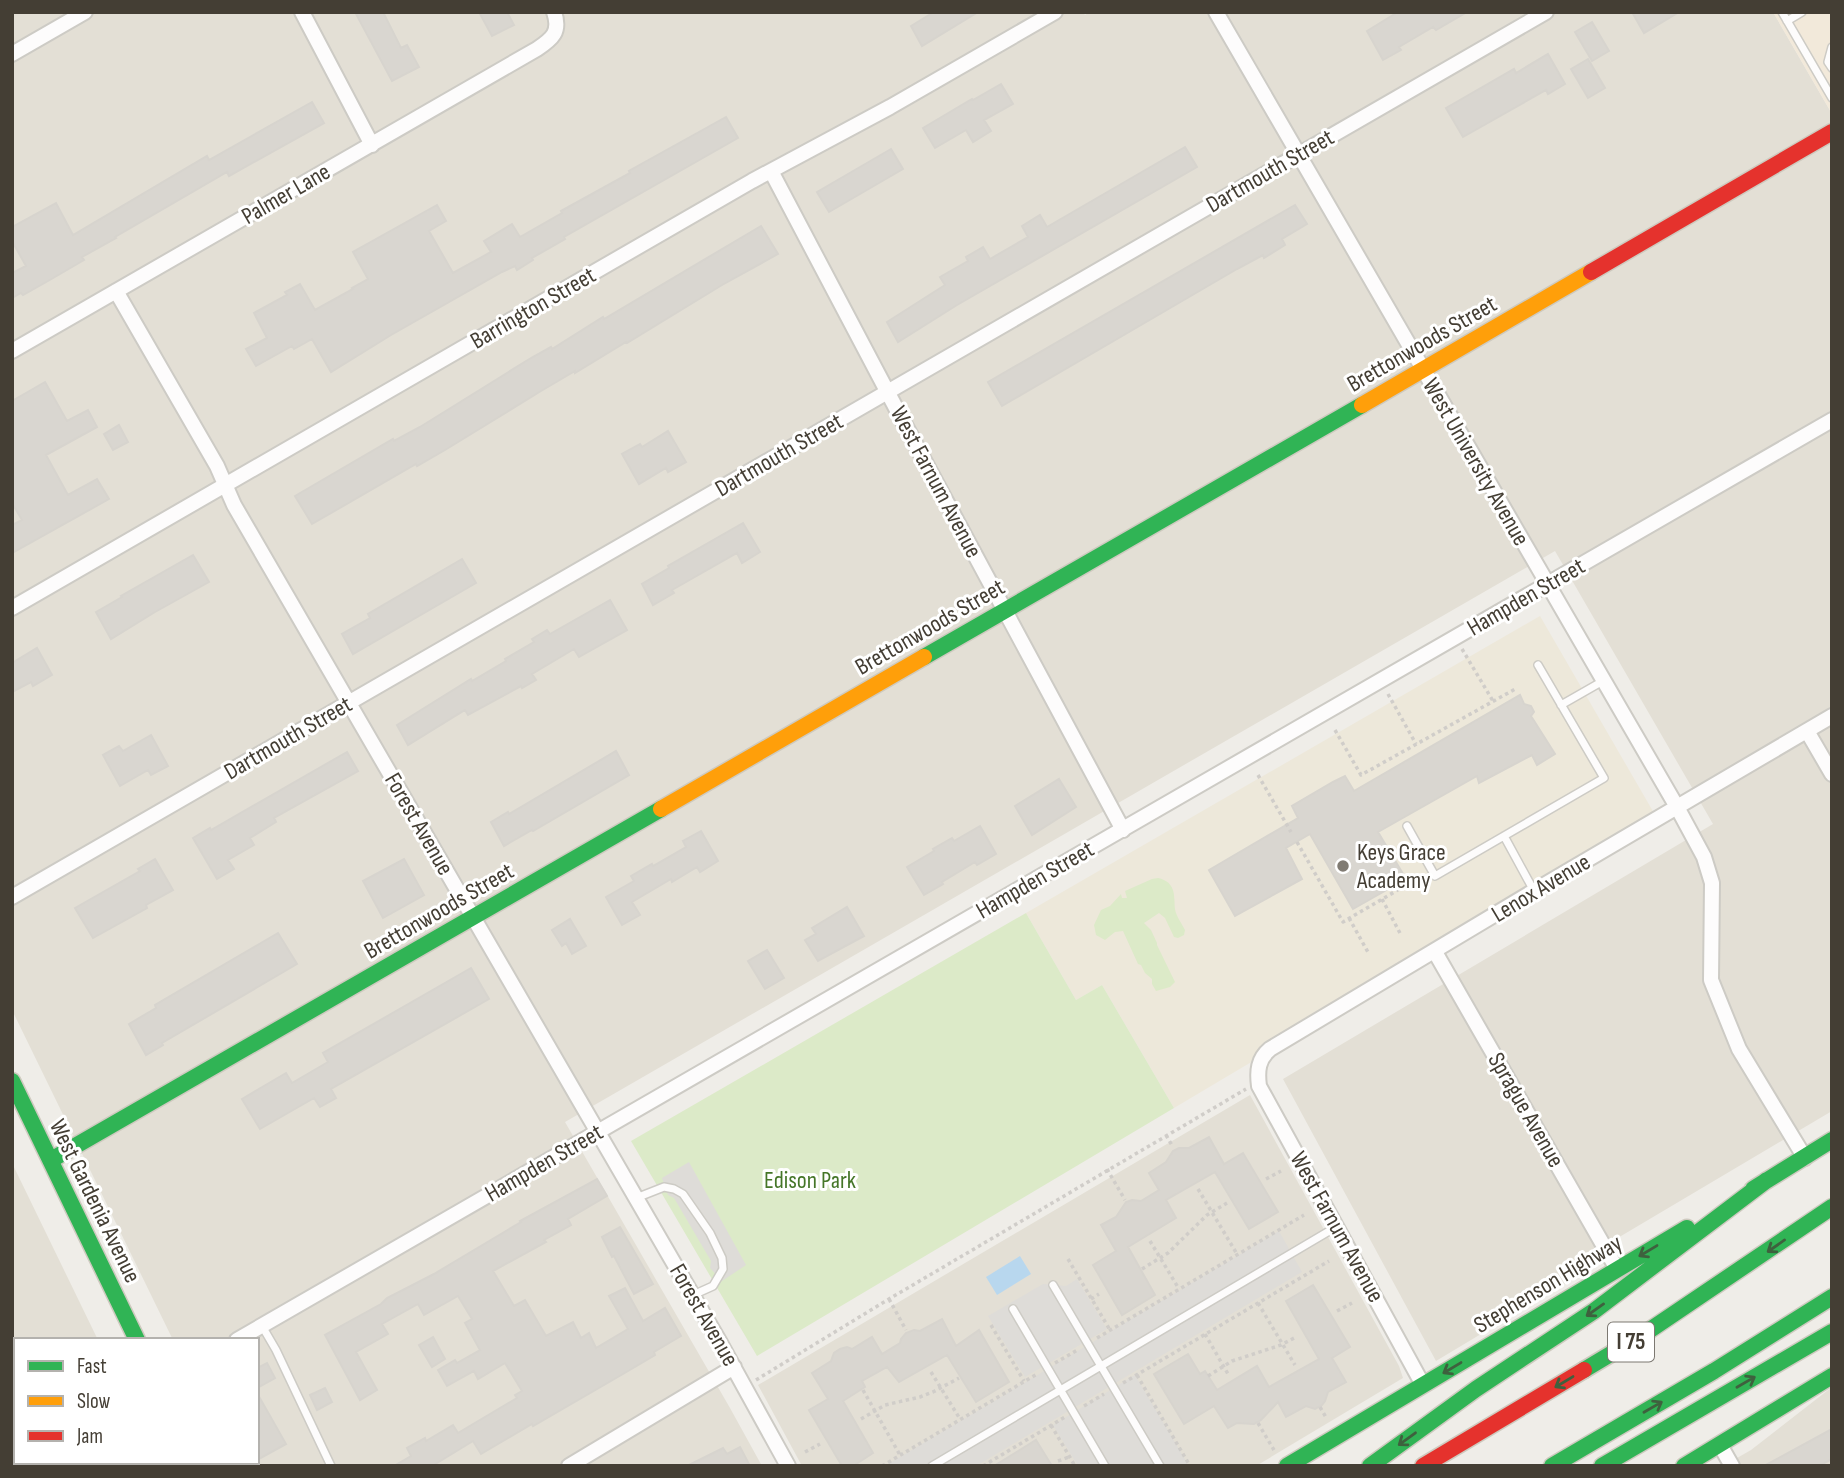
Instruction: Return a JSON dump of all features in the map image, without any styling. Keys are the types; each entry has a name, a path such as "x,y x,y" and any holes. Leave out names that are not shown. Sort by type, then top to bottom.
{"main road":[{"name":"Brettonwoods Street","path":"51,1160 1832,132"},
{"name":"West Gardenia Avenue","path":"12,1081 136,1338"},
{"name":"Stephenson Highway","path":"1287,1466 1832,1140"},
{"path":"1370,1466 1476,1389 1594,1311 1767,1181"},
{"name":"I 75","path":"1423,1466 1644,1334 1832,1207"},
{"path":"1552,1466 1714,1371 1832,1297"},
{"path":"1602,1466 1832,1332"},
{"path":"1684,1466 1832,1376"}],"street":[{"path":"12,54 85,12"},
{"path":"302,12 372,145"},
{"name":"Palmer Lane","path":"12,351 537,49 556,32 554,12"},
{"name":"Barrington Street","path":"12,608 771,171 890,107 1055,12"},
{"name":"West University Avenue","path":"1216,12 1704,857 1712,883 1711,980 1740,1049 1805,1158"},
{"name":"Dartmouth Street","path":"12,897 1546,12"},
{"name":"West Farnum Avenue","path":"771,171 1123,830"},
{"name":"Forest Avenue","path":"116,291 217,466 234,505 734,1367 788,1466"},
{"name":"Hampden Street","path":"241,1338 1832,420"},
{"name":"Lenox Avenue","path":"1259,1066 1270,1049 1832,716"},
{"path":"1807,731 1832,774"},
{"name":"Sprague Avenue","path":"1434,952 1617,1269"},
{"name":"West Farnum Avenue","path":"1259,1066 1259,1086 1423,1385"},
{"path":"569,1466 734,1367"},
{"path":"1720,1445 1732,1466"}],"lane":[{"path":"1782,12 1829,87 1832,98"},
{"path":"1787,20 1802,12"},
{"path":"1832,47 1828,62 1832,68"},
{"path":"1406,826 1435,876 1604,778 1538,665"},
{"path":"1561,705 1603,681"},
{"path":"1504,836 1534,891"},
{"path":"636,1198 664,1187 674,1189 683,1194 710,1233 722,1258 723,1269 713,1286 692,1295"},
{"path":"932,1466 1337,1226"},
{"path":"1053,1285 1160,1466"},
{"path":"1013,1309 1105,1466"},
{"path":"262,1326 331,1466"}],"path":[{"path":"1461,647 1493,701"},
{"path":"1335,730 1361,775 1517,688"},
{"path":"1385,690 1416,744"},
{"path":"1258,775 1292,832"},
{"path":"1297,842 1343,922 1408,884"},
{"path":"1382,899 1401,935"},
{"path":"1349,918 1369,954"},
{"path":"754,1381 1248,1087"},
{"path":"1166,1135 1173,1147"},
{"path":"1107,1169 1125,1200"},
{"path":"1266,1179 1281,1171"},
{"path":"1198,1189 1237,1254"},
{"path":"1142,1269 1168,1253 1207,1214 1227,1203"},
{"path":"1094,1339 1304,1215"},
{"path":"1150,1241 1178,1289"},
{"path":"1068,1259 1110,1330"},
{"path":"1121,1384 1329,1261"},
{"path":"1091,1298 1100,1294"},
{"path":"889,1299 906,1330"},
{"path":"1258,1303 1295,1364"},
{"path":"1337,1311 1352,1303"},
{"path":"991,1325 1024,1381"},
{"path":"1205,1334 1228,1374"},
{"path":"1208,1376 1232,1361 1296,1337"},
{"path":"1054,1363 1080,1348"},
{"path":"1000,1353 1006,1349"},
{"path":"931,1372 960,1419"},
{"path":"882,1466 1040,1372"},
{"path":"1137,1375 1190,1466"},
{"path":"861,1419 885,1405 920,1397 959,1378"},
{"path":"863,1390 900,1455"},
{"path":"1080,1408 1108,1392"},
{"path":"1155,1405 1160,1402"},
{"path":"1320,1406 1327,1419"},
{"path":"983,1466 1066,1416"},
{"path":"1258,1423 1274,1450"},
{"path":"1051,1425 1075,1466"},
{"path":"805,1452 820,1444"},
{"path":"1058,1461 1070,1457"}],"shaded area":[{"path":"12,12 1083,12 1085,15 1089,12 1773,12 1832,114 1832,1111 1589,1255 1587,1260 1591,1268 1436,1361 1283,1079 1713,824 1555,551 565,1122 762,1466 234,1466 233,1464 259,1464 259,1338 172,1338 12,1010"},
{"path":"1773,12 1832,12 1832,114 1828,107"},
{"name":"Keys Grace Academy","path":"1540,616 1658,820 1174,1108 1102,985 1076,1000 1026,913"},
{"path":"1250,1095 1399,1366 1403,1378 1256,1466 802,1466 758,1385"},
{"path":"689,1162 746,1265 722,1281 710,1268 711,1261 674,1198 668,1195 662,1178"},
{"path":"12,1163 97,1338 14,1338 14,1464 160,1466 12,1466"},
{"path":"1279,1231 1302,1272 976,1466 885,1466"},
{"path":"1077,1279 1107,1329 1025,1377 988,1316 1043,1284 1066,1286"},
{"path":"1135,1375 1189,1466 1078,1466 1053,1425"},
{"path":"1832,1387 1832,1466 1723,1466 1751,1450"}],"green space":[{"path":"1158,878 1171,886 1176,912 1185,930 1184,935 1174,937 1165,918 1159,913 1144,923 1151,930 1175,982 1170,987 1156,991 1152,979 1138,964 1123,931 1115,932 1105,940 1096,935 1094,925 1101,910 1110,906 1121,894 1122,898 1127,898 1125,891"},
{"name":"Edison Park","path":"1026,913 1076,1000 1102,985 1174,1108 757,1356 631,1141"}],"water":[{"path":"1020,1256 1031,1274 997,1295 986,1277"}],"building":[{"path":"355,12 383,12 401,48 407,45 419,67 392,81"},
{"path":"479,12 507,12 514,25 492,36"},
{"path":"934,12 978,12 922,46 911,26"},
{"path":"1398,12 1467,12 1436,30 1433,27 1383,60 1367,31"},
{"path":"1632,12 1679,12 1644,33"},
{"path":"1592,22 1609,51 1592,61 1575,32"},
{"path":"1548,54 1565,84 1548,94 1546,90 1463,137 1446,108 1514,69 1516,73"},
{"path":"1588,59 1605,88 1588,98 1571,69"},
{"path":"1001,84 1013,104 984,120 991,131 973,142 966,130 935,148 923,128"},
{"path":"312,102 324,123 229,176 227,172 82,257 84,260 23,295 21,293 12,298 12,273 26,266 12,241 12,227 56,203 73,235 207,156 209,160"},
{"path":"726,117 738,138 564,237 565,239 517,270 515,266 502,272 331,372 312,339 294,349 292,346 256,366 246,349 267,338 254,313 287,295 285,292 300,284 315,310 353,289 368,279 353,252 437,205 446,221 429,231 453,273 491,252 484,241 512,224 520,237 630,173 629,171"},
{"path":"1185,147 1197,167 957,305 898,342 887,322 945,285 940,277 968,261 966,257 983,247 990,259 1028,237 1022,226 1040,215 1047,227"},
{"path":"891,149 903,169 829,212 817,192"},
{"path":"1295,205 1307,224 1282,239 1285,245 1264,258 1263,255 1237,269 1002,406 988,382"},
{"path":"761,226 778,254 541,391 445,450 312,524 295,496 393,439 394,441 420,427 531,358 551,347 552,349"},
{"path":"45,382 67,421 88,410 97,427 46,455 68,495 97,479 109,499 12,553 12,525 22,520 12,503 12,401"},
{"path":"119,425 128,442 113,450 104,434"},
{"path":"668,431 686,462 668,472 666,468 639,484 622,454 640,444 642,447"},
{"path":"743,523 760,552 742,563 737,553 672,590 674,593 653,605 642,584"},
{"path":"193,555 209,582 111,639 96,612"},
{"path":"462,559 476,583 353,654 342,634 370,618 368,614"},
{"path":"610,600 627,630 579,657 574,649 532,674 536,680 468,715 465,710 408,745 397,725 471,679 472,681 506,661 505,659 534,642 532,639 547,630 550,634"},
{"path":"37,648 52,675 33,686 31,682 12,692 12,663"},
{"path":"1520,695 1524,704 1531,706 1534,712 1531,716 1555,754 1537,765 1532,755 1479,783 1477,776 1378,832 1406,879 1353,909 1310,834 1286,848 1302,879 1235,916 1209,870 1298,818 1292,806 1333,782 1345,776 1354,791"},
{"path":"151,735 168,766 151,775 148,770 120,786 103,755 119,746 123,751"},
{"path":"616,751 629,775 504,846 491,822"},
{"path":"347,752 358,771 274,818 276,822 250,838 254,845 228,860 234,869 217,879 193,838"},
{"path":"1059,779 1076,807 1032,835 1015,806"},
{"path":"980,826 996,854 977,865 975,862 924,895 907,867 952,838 954,841"},
{"path":"701,831 718,861 700,872 697,867 672,882 671,879 632,902 640,915 622,925 606,897 634,881 631,876 686,847 683,841"},
{"path":"155,859 173,890 93,938 75,908 140,871 138,869"},
{"path":"404,859 424,895 383,918 363,881"},
{"path":"847,907 864,936 818,961 805,940 816,934 812,928"},
{"path":"570,919 586,946 572,954 566,943 562,946 552,930"},
{"path":"278,933 297,964 146,1055 129,1024 156,1008 155,1005"},
{"path":"767,950 784,978 765,989 748,961"},
{"path":"471,968 489,999 331,1089 336,1098 320,1107 314,1098 260,1129 242,1099 286,1073 292,1083 328,1062 323,1053"},
{"path":"1209,1137 1224,1164 1243,1153 1278,1212 1249,1229 1215,1172 1166,1200 1176,1218 1128,1247 1155,1295 1122,1315 1093,1265 1116,1251 1101,1225 1116,1217 1126,1202 1141,1201 1159,1190 1149,1173 1166,1162 1173,1151 1189,1148"},
{"path":"597,1179 607,1196 568,1219 571,1225 544,1240 546,1242 493,1271 514,1306 525,1300 546,1336 573,1322 581,1338 589,1333 596,1348 628,1329 609,1296 625,1288 643,1321 665,1308 681,1336 623,1374 481,1454 473,1441 432,1466 394,1466 411,1456 407,1448 425,1438 426,1441 453,1425 458,1433 517,1398 515,1395 522,1391 505,1363 478,1379 474,1371 447,1386 438,1370 480,1350 465,1323 472,1319 458,1296 424,1315 418,1304 382,1324 388,1334 356,1352 377,1390 360,1400 325,1335"},
{"path":"620,1227 653,1284 634,1294 602,1237"},
{"path":"1313,1285 1350,1347 1332,1358 1346,1382 1328,1392 1322,1405 1315,1409 1306,1406 1286,1417 1278,1402 1254,1424 1237,1423 1228,1428 1214,1406 1184,1424 1154,1374 1188,1354 1200,1374 1205,1371 1217,1390 1257,1366 1269,1387 1319,1359 1286,1301"},
{"path":"942,1319 956,1346 979,1330 1009,1382 976,1402 947,1355 899,1382 887,1367 862,1381 865,1387 843,1401 873,1453 853,1466 842,1466 809,1410 828,1399 812,1373 831,1361 834,1353 840,1349 852,1349 872,1337 882,1354 900,1343 906,1333 920,1331"},
{"path":"433,1337 445,1359 432,1367 419,1345"},
{"path":"267,1363 275,1378 259,1387 259,1367"},
{"path":"325,1388 332,1402 317,1410 310,1395"},
{"path":"259,1397 286,1444 259,1459"},
{"path":"1832,1429 1832,1459 1819,1466 1764,1466"},
{"path":"1036,1440 1052,1466 994,1466"},
{"path":"740,1447 750,1466 687,1466 723,1448 727,1454"}],"traffic: fast":[{"path":"924,657 1362,405"},
{"path":"51,1160 661,809"},
{"path":"12,1081 136,1338"},
{"path":"1753,1189 1832,1140"},
{"path":"1370,1466 1476,1389 1594,1311 1767,1180"},
{"path":"1584,1370 1644,1334 1832,1207"},
{"path":"1287,1466 1687,1228"},
{"path":"1552,1466 1714,1371 1832,1297"},
{"path":"1602,1466 1832,1332"},
{"path":"1684,1466 1832,1376"}],"traffic: slow":[{"path":"1362,405 1591,272"},
{"path":"661,809 924,657"}],"traffic: jam":[{"path":"1591,272 1832,132"},
{"path":"1423,1466 1584,1370"}],"place":[{"name":"Keys Grace Academy","path":"1343,866"}]}
